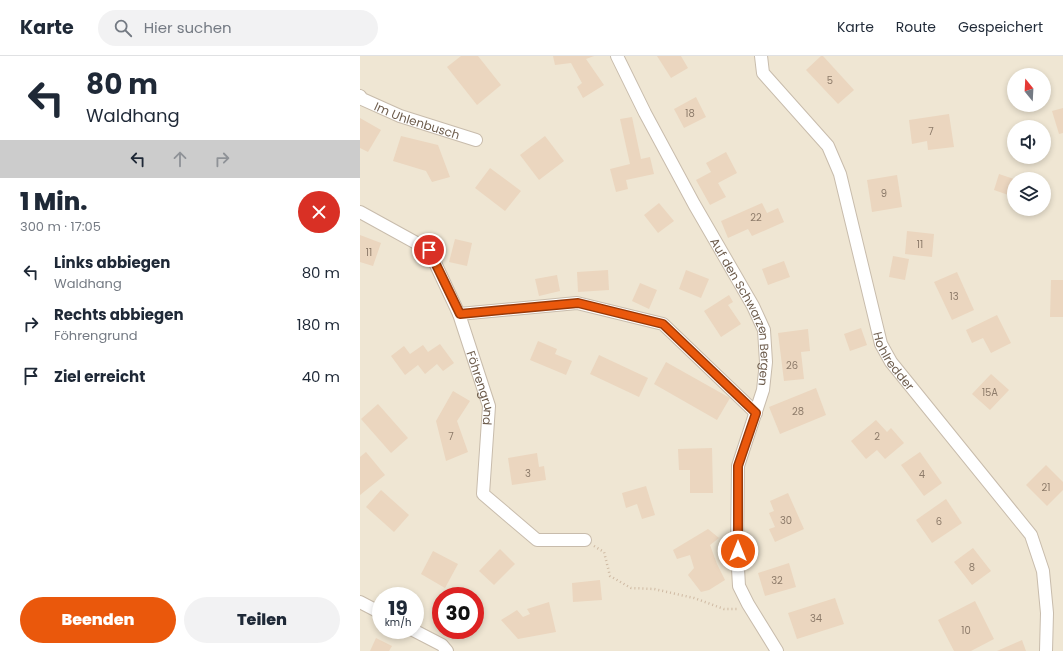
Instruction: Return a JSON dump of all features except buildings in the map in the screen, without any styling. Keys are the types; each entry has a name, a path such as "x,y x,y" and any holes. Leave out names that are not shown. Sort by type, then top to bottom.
{"street":[{"name":"Auf den Schwarzen Bergen","path":"617,56 694,204 753,306 764,330 766,362 763,390 738,466 739,586 777,651"},
{"name":"Hohlredder","path":"761,56 763,73 828,146 840,174 881,344 891,362 1031,535 1042,571 1047,613 1046,651"},
{"name":"Im Uhlenbusch","path":"360,96 400,116 476,140"},
{"name":"Föhrengrund","path":"360,212 429,250 460,314 489,406 483,494 537,540 585,540"},
{"path":"460,314 578,303 663,324 756,413"},
{"path":"360,602 372,608"},
{"path":"424,636 442,645 447,651"}],"path":[{"path":"585,540 604,552 610,576 631,588 654,589 694,598 724,609 752,610"}],"shaded area":[{"path":"360,56 1063,56 1063,651 360,651"}],"route":[{"path":"429,250 460,314 578,303 663,324 756,413 738,466 738,551"}]}
